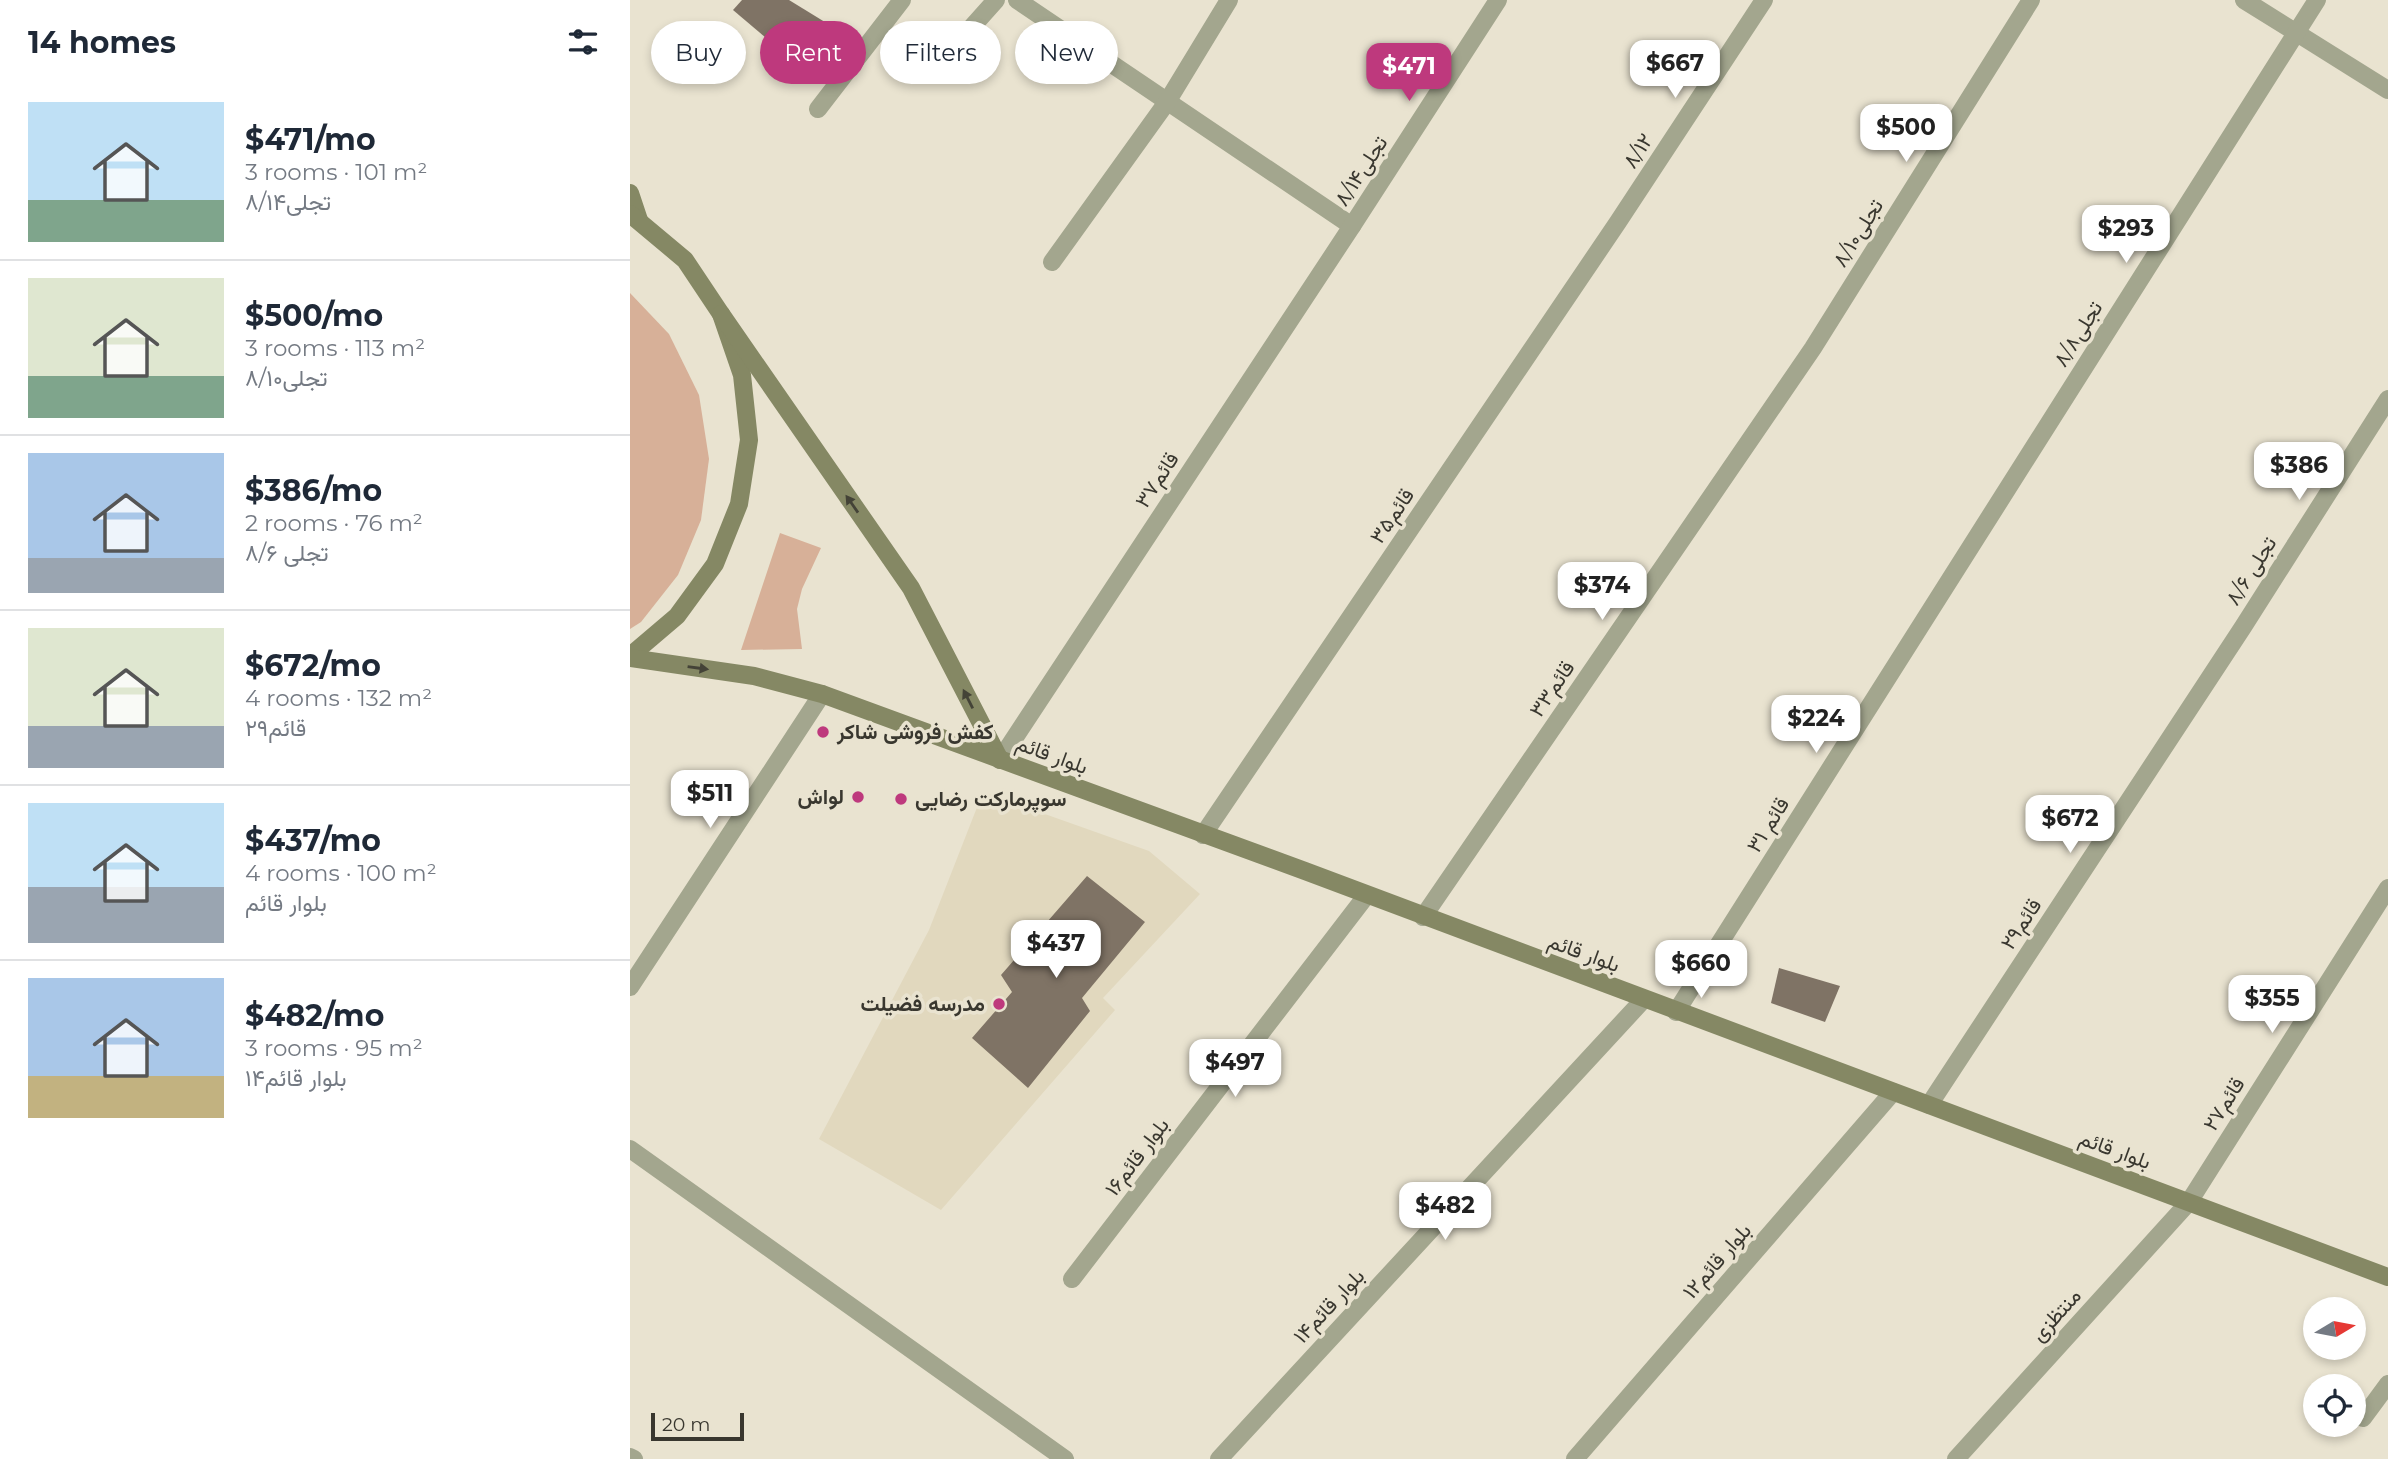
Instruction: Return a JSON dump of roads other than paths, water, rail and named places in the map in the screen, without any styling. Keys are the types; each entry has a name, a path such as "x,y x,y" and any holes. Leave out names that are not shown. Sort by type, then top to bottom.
{"main road":[{"path":"630,193 634,217 685,260 721,314 742,375 748,440 739,504 715,564 677,616 630,657"},
{"name":"بلوار قائم","path":"721,314 911,588 1000,760"},
{"name":"بلوار قائم","path":"630,657 754,676 822,694 1305,871 2388,1278"}],"street":[{"path":"818,109 902,0"},
{"path":"977,21 996,0"},
{"path":"1017,0 1352,226"},
{"path":"1052,262 1167,102 1229,0"},
{"name":"تجلی۸‌/۱۴","path":"1352,226 1498,0"},
{"name":"۸/۱۲","path":"1618,222 1764,0"},
{"name":"تجلی۸/۱۰","path":"1813,348 2031,0"},
{"path":"2244,0 2388,90"},
{"name":"تجلی۸/۸","path":"1988,520 2317,0"},
{"name":"قائم۳۵","path":"1203,835 1618,222"},
{"name":"قائم۳۷","path":"1000,760 1352,226"},
{"name":"قائم۳۳","path":"1423,917 1813,348"},
{"name":"تجلی ۸/۶","path":"2243,627 2388,399"},
{"name":"قائم ۳۱","path":"1676,1012 1988,520"},
{"name":"قائم۲۹","path":"1928,1105 2243,627"},
{"path":"630,987 822,694"},
{"name":"قائم۲۷","path":"2189,1202 2388,888"},
{"name":"بلوار قائم۱۶","path":"1072,1279 1366,896"},
{"name":"بلوار قائم۱۴","path":"1219,1459 1644,999"},
{"name":"بلوار قائم۱۲","path":"1575,1459 1893,1092"},
{"path":"630,1149 1065,1459"},
{"name":"منتظزی","path":"1956,1459 2189,1202"},
{"path":"2366,1414 2388,1384"}],"place":[{"name":"کفش فروشی شاکر","path":"823,732"},
{"name":"لواش","path":"858,797"},
{"name":"سوپرمارکت رضایی","path":"901,799"},
{"name":"مدرسه فضیلت","path":"999,1004"}]}
